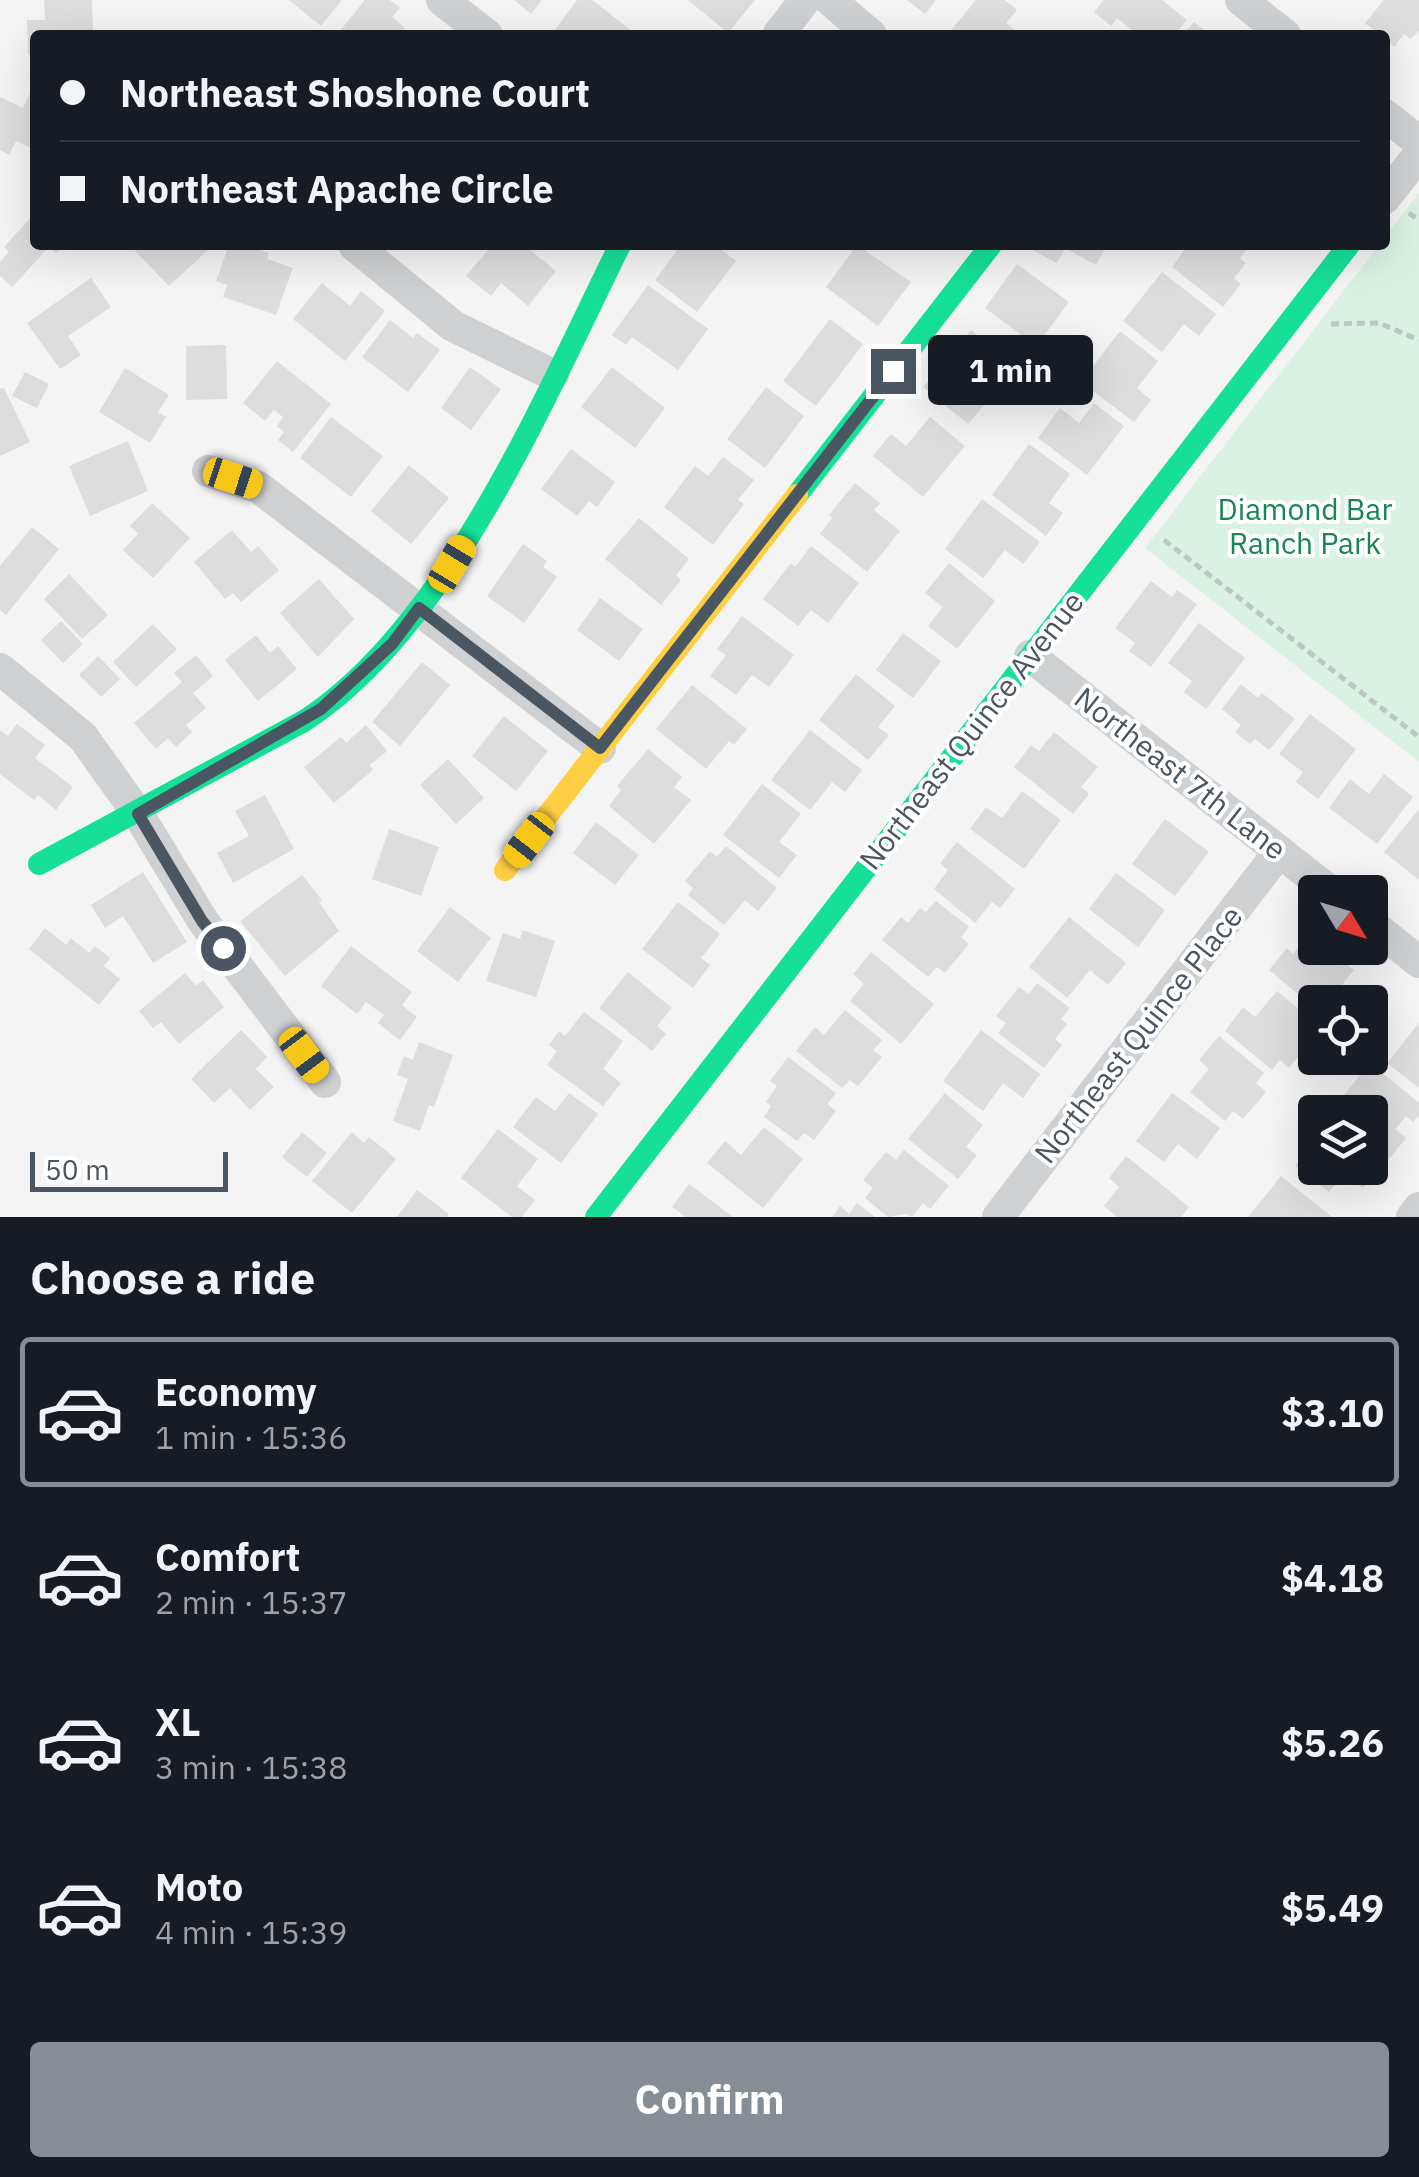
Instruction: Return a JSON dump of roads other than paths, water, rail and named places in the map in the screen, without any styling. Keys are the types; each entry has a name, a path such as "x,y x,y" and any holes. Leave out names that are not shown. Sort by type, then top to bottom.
{"street":[{"path":"442,0 481,30"},
{"path":"782,30 805,0"},
{"path":"830,0 866,30"},
{"path":"1240,0 1279,30"},
{"path":"1390,119 1419,142"},
{"path":"1390,192 1419,154"},
{"path":"360,250 453,326 553,375"},
{"path":"39,864 138,814 321,709 392,644 452,564 486,508 617,250"},
{"path":"505,870 987,250"},
{"name":"Northeast Quince Avenue","path":"596,1217 1345,250"},
{"path":"208,471 258,486 600,748"},
{"name":"Northeast 7th Lane","path":"1030,656 1309,875"},
{"path":"0,668 83,736 138,814 202,921 325,1082"},
{"name":"Northeast Quince Place","path":"998,1217 1280,852"},
{"path":"1388,937 1419,962"},
{"path":"1412,1217 1419,1208"}],"park label":[{"name":"Diamond Bar Ranch Park","path":"1305,527"}]}
